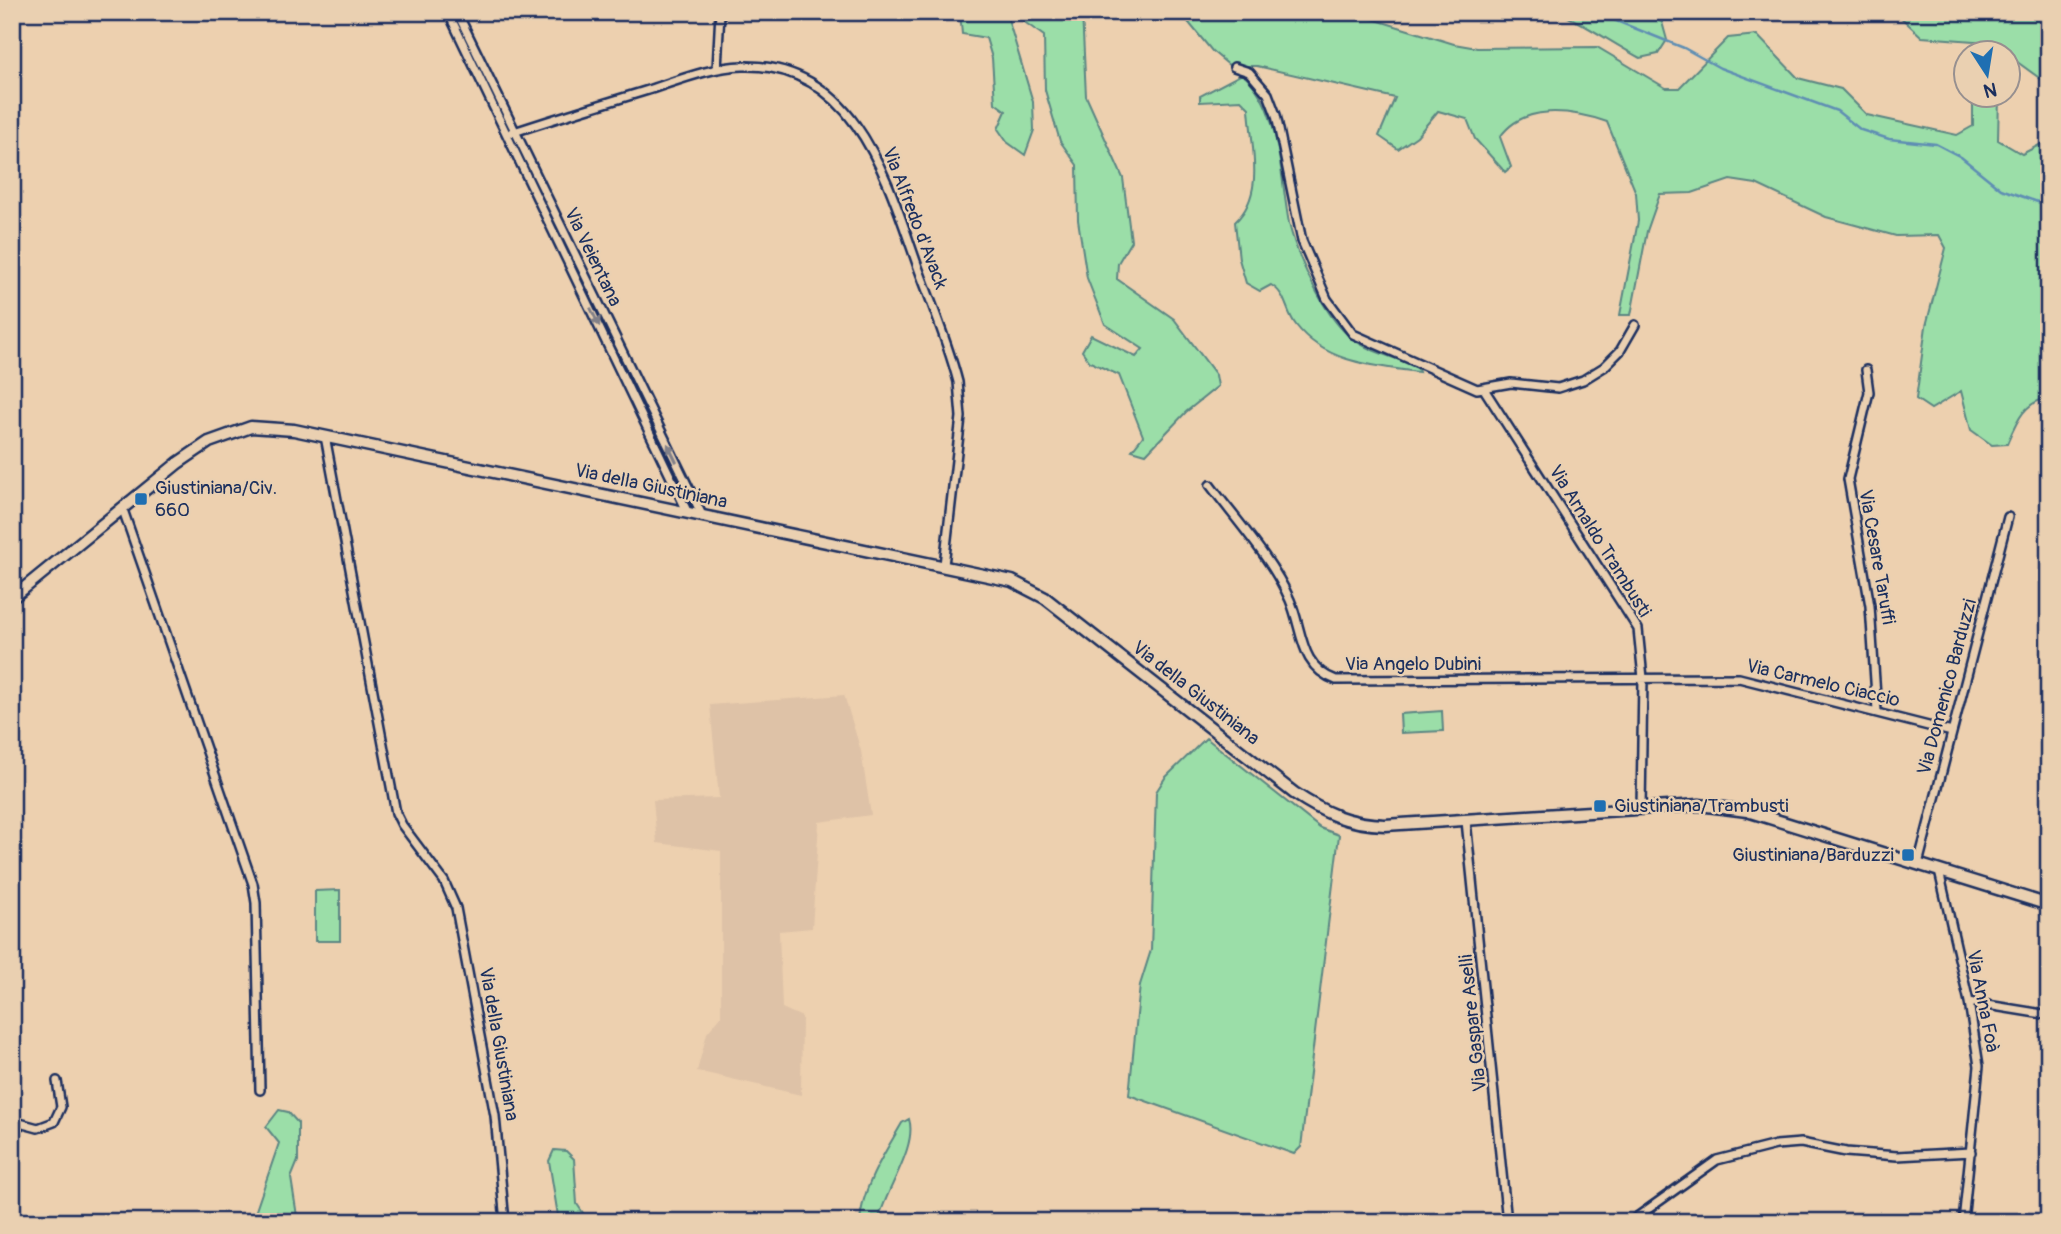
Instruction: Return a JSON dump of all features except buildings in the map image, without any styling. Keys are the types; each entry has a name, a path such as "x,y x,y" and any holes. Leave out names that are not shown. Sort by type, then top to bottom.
{"street":[{"name":"Via Veientana","path":"448,12 702,515"},
{"name":"Via Veientana","path":"457,12 687,512"},
{"path":"717,69 720,12"},
{"path":"1234,67 1249,72 1260,82 1274,106 1301,241 1327,299 1343,325 1372,345 1475,388 1484,389 1511,383 1550,388 1575,384 1613,359 1626,344 1635,325"},
{"name":"Via Alfredo d'Avack","path":"511,133 717,69 767,68 812,85 849,114 869,142 881,167 953,360 960,392 960,433 944,565"},
{"name":"Via Cesare Taruffi","path":"1866,370 1869,392 1848,479 1870,606 1877,710"},
{"name":"Via Arnaldo Trambusti","path":"1484,389 1630,614 1639,634 1643,678 1641,808"},
{"name":"Via della Giustiniana","path":"12,598 178,463 230,432 266,427 325,436 1002,578 1037,593 1294,793 1330,815 1369,825 1699,805 1734,808 2049,905"},
{"name":"Via della Giustiniana","path":"325,436 396,813 401,825 444,880 458,920 495,1116 505,1222"},
{"name":"Via Angelo Dubini","path":"1210,485 1287,595 1307,656 1315,668 1329,677 1352,682 1643,678"},
{"path":"122,508 253,884 256,903 260,1090"},
{"name":"Via Domenico Barduzzi","path":"1918,864 2008,517"},
{"name":"Via Carmelo Ciaccio","path":"1643,678 1749,680 1877,710 1952,732"},
{"name":"Via Gaspare Aselli","path":"1466,821 1507,1222"},
{"name":"Via Anna Foà","path":"1939,871 1969,1002 1979,1066 1963,1222"},
{"path":"1969,1002 2049,1015"},
{"path":"12,1121 38,1128 56,1120 61,1107 57,1081"},
{"path":"1630,1222 1717,1160 1776,1144 1801,1143 1846,1152 1897,1156 1971,1152"}],"shaded area":[{"path":"844,695 861,751 871,815 819,822 812,928 779,931 782,1008 802,1017 801,1095 697,1071 707,1033 721,1016 721,851 657,843 653,800 719,798 710,705"}],"green space":[{"path":"960,12 1006,12 1033,102 1034,130 1025,155 1007,142 998,129 1006,111 995,103 992,58 986,38 962,34"},
{"path":"1021,12 1082,12 1086,96 1123,178 1131,241 1118,263 1117,279 1174,319 1216,375 1218,386 1186,412 1146,454 1132,450 1143,436 1119,375 1090,362 1082,351 1091,335 1136,357 1143,349 1105,324 1087,278 1078,220 1077,165 1060,141 1045,90 1044,36 1023,21"},
{"path":"1180,12 1350,12 1454,44 1477,48 1597,47 1666,88 1679,88 1728,38 1757,35 1798,78 1841,89 1867,115 1957,135 1973,126 1973,108 1999,108 1998,140 2022,154 2049,140 2049,398 2027,408 2007,444 1992,445 1971,430 1961,391 1931,409 1916,399 1926,326 1946,248 1939,235 1896,236 1826,217 1756,184 1730,180 1692,193 1660,194 1647,231 1631,315 1620,315 1638,221 1636,193 1607,122 1578,114 1549,112 1522,119 1510,126 1500,137 1511,167 1505,172 1475,139 1467,119 1438,111 1417,136 1398,149 1379,136 1395,98 1257,66 1230,66 1212,51"},
{"path":"1558,12 1641,12 1662,22 1667,40 1658,54 1640,58"},
{"path":"1895,12 2033,12 2049,25 2049,85 2022,65 2022,38 1922,37"},
{"path":"1242,74 1255,87 1272,123 1289,223 1304,267 1321,299 1349,336 1372,350 1417,366 1419,372 1368,365 1321,348 1296,325 1276,289 1271,285 1260,291 1246,283 1239,259 1235,222 1245,210 1254,183 1249,108 1241,100 1200,102 1200,96"},
{"path":"1442,711 1443,731 1401,733 1400,714"},
{"path":"1206,738 1320,828 1339,835 1301,1147 1294,1154 1129,1095 1140,985 1151,950 1156,792 1165,778"},
{"path":"340,890 340,941 315,941 315,891"},
{"path":"279,1110 288,1112 298,1123 298,1161 291,1178 298,1222 252,1222 279,1143 266,1127"},
{"path":"909,1119 909,1143 878,1222 860,1222 865,1196 875,1170 902,1123"},
{"path":"554,1150 566,1151 574,1159 577,1204 589,1222 559,1222 549,1161"}],"waterway":[{"path":"1594,12 1684,48 1720,68 1837,111 1861,130 1889,139 1936,144 1961,157 2001,189 2049,206"}],"place":[{"name":"Giustiniana/Civ. 660","path":"141,499"},
{"name":"Giustiniana/Trambusti","path":"1600,806"},
{"name":"Giustiniana/Barduzzi","path":"1908,855"}]}
